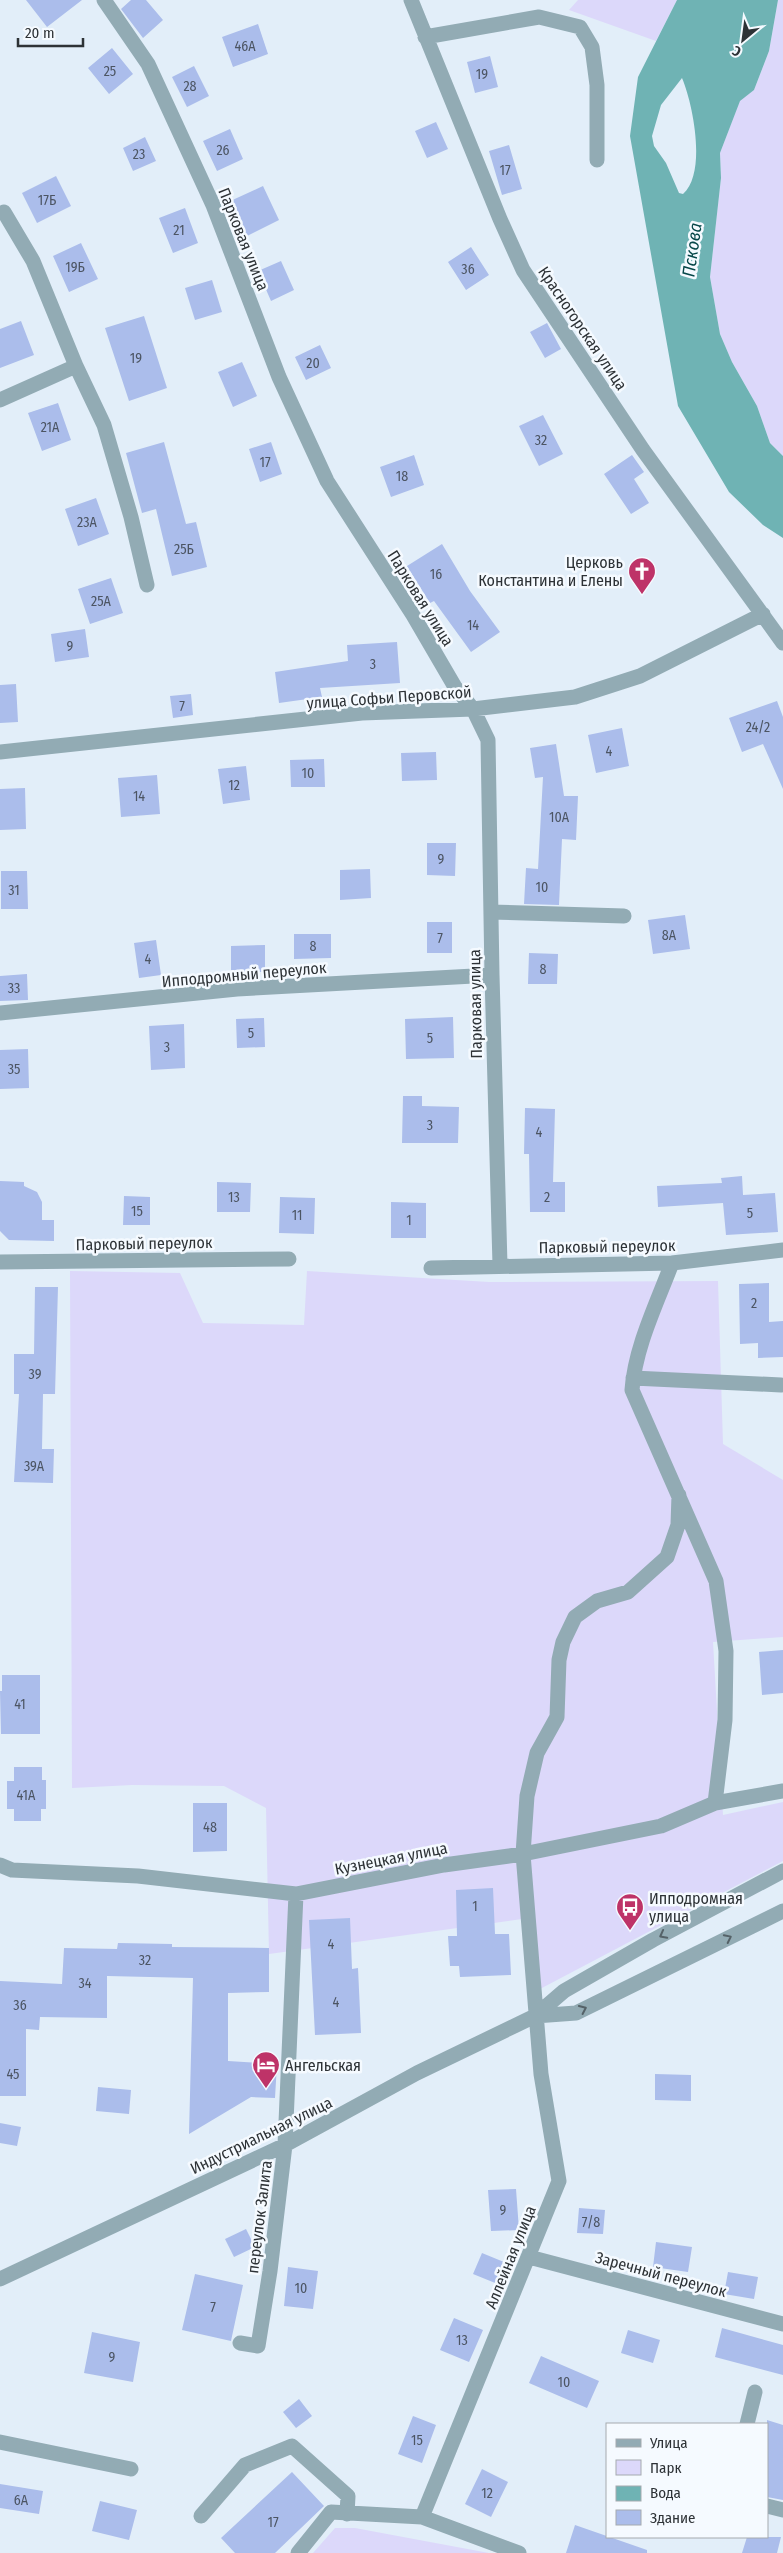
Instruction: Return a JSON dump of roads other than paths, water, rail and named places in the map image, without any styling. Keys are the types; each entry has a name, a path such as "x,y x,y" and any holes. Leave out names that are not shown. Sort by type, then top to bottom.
{"street":[{"name":"Парковая улица","path":"104,0 148,64 213,205 279,377 327,481 413,615 455,687 473,709 488,740 500,1265"},
{"name":"Красногорская улица","path":"411,0 523,270 643,450 783,643"},
{"path":"425,37 539,17 580,27 592,47 597,86 598,160"},
{"path":"4,212 33,260 76,366 104,425 131,517 147,585"},
{"path":"0,400 76,366"},
{"name":"улица Софьи Перовской","path":"0,752 362,713 473,709 575,697 640,676 763,614"},
{"path":"491,912 624,916"},
{"name":"Ипподромный переулок","path":"0,1013 237,990 492,975"},
{"name":"Парковый переулок","path":"430,1268 500,1265 672,1263 783,1250"},
{"name":"Парковый переулок","path":"0,1262 289,1259"},
{"path":"672,1263 650,1320 633,1378 632,1390 716,1581 726,1651 725,1720 715,1803"},
{"path":"633,1378 781,1385"},
{"name":"Аллейная улица","path":"422,2517 559,2181 541,2074 523,1854 527,1796 537,1754 557,1717 559,1660 563,1642 575,1617 597,1601 628,1592 667,1557 678,1525 679,1495"},
{"name":"Кузнецкая улица","path":"0,1866 12,1870 138,1876 296,1894 444,1865 523,1854 661,1826 715,1803 783,1791"},
{"name":"Индустриальная улица","path":"0,2279 285,2145 418,2073 535,2016 572,1986 783,1871"},
{"name":"переулок Залита","path":"240,2343 258,2346 270,2271 285,2145 296,1894"},
{"name":"Индустриальная улица","path":"535,2016 576,2013 783,1911"},
{"name":"Заречный переулок","path":"529,2257 783,2324"},
{"path":"747,2423 755,2392"},
{"path":"0,2442 131,2469"},
{"path":"201,2516 245,2465 292,2446 348,2496 347,2514"},
{"path":"768,2506 783,2510"},
{"path":"298,2553 331,2512 422,2517 519,2553"}],"water":[{"name":"Пскова","path":"677,0 778,0 769,51 754,90 740,101 720,153 721,178 710,277 720,334 732,362 757,406 770,443 783,456 783,538 763,525 729,492 678,406 630,136 638,77","holes":["682,78 696,138 696,155 695,171 690,184 683,194 679,193 666,163 654,146 652,136 661,105"]}],"place":[{"name":"Церковь Константина и Елены","path":"642,595"},
{"name":"Ипподромная улица","path":"630,1931"},
{"name":"Ангельская","path":"266,2089"}]}
